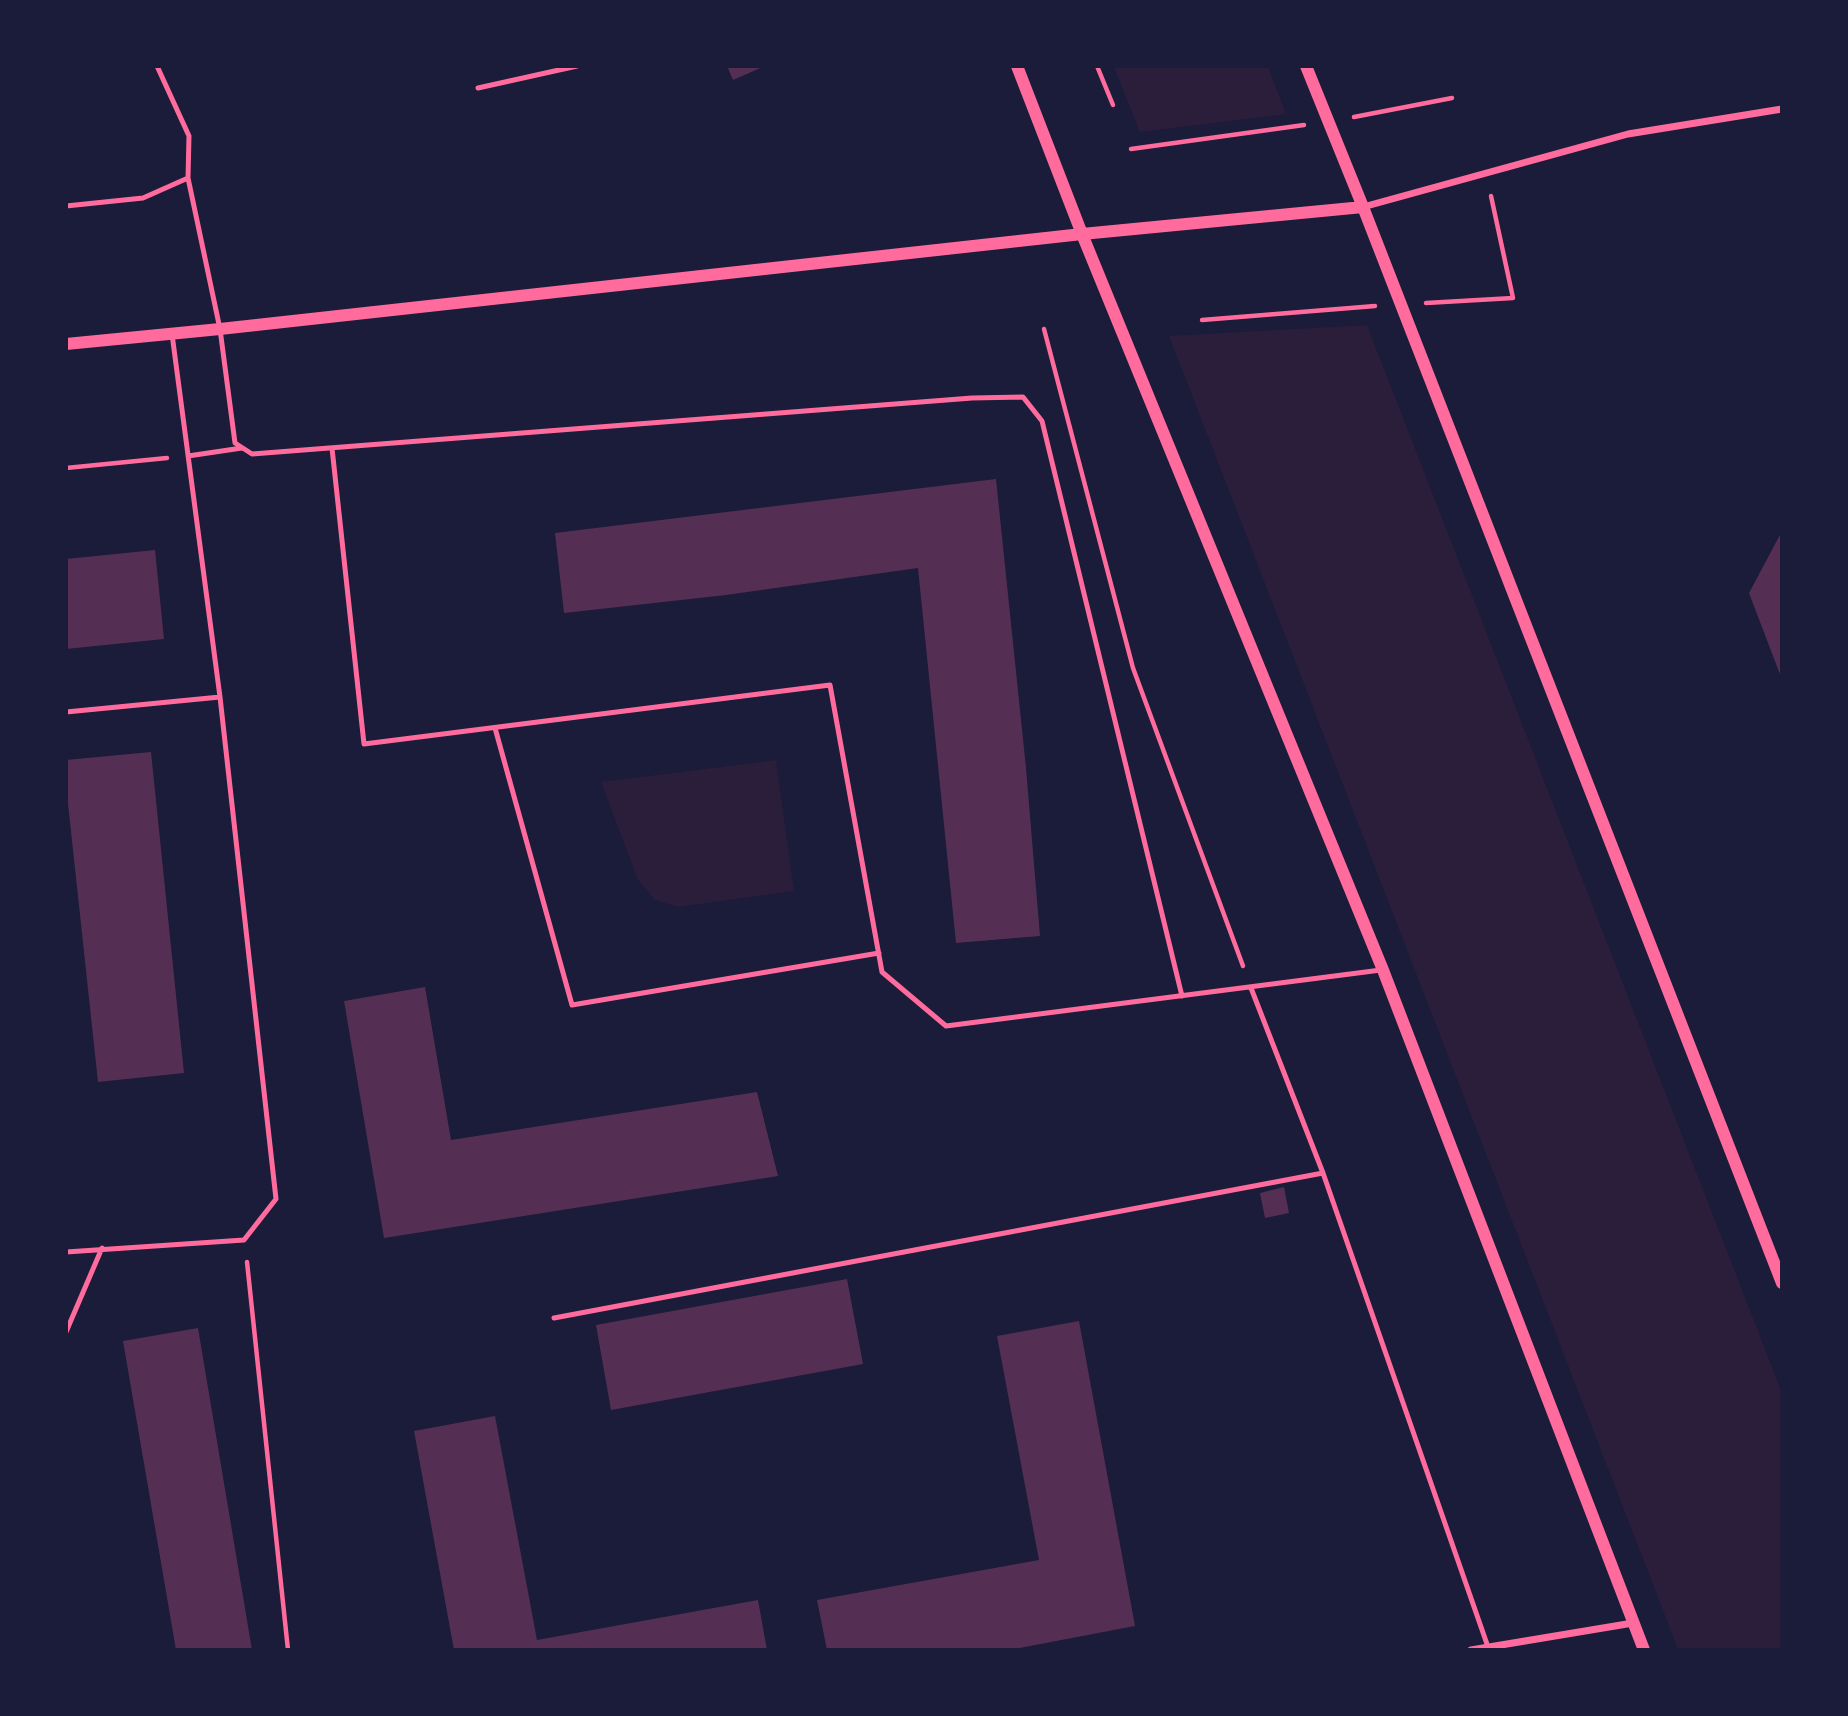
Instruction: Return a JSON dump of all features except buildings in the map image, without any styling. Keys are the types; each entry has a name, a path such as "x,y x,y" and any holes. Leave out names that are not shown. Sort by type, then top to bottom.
{"street":[{"path":"1017,66 1082,234 1383,970 1644,1650"},
{"path":"1306,66 1782,1283"},
{"path":"66,344 1082,234 1363,207 1628,134 1782,109"},
{"path":"1471,1650 1633,1623"}],"lane":[{"path":"157,66 189,136 188,178 220,329 235,443 253,454 972,398 1023,397 1042,421 1182,996"},
{"path":"478,88 578,66"},
{"path":"66,206 143,198 188,178"},
{"path":"66,1252 244,1240 276,1199 220,697 172,334"},
{"path":"188,456 242,448"},
{"path":"332,448 364,744 830,685 882,972 946,1026 1383,970"},
{"path":"66,712 220,697"},
{"path":"495,728 572,1005 879,953"},
{"path":"1251,988 1323,1172 1488,1647"},
{"path":"554,1318 1323,1172"},
{"path":"66,1332 102,1248"}],"path":[{"path":"1097,66 1113,105"},
{"path":"1131,149 1327,122 1452,97"},
{"path":"1044,330 1133,667 1251,988"},
{"path":"66,468 188,456"},
{"path":"244,1240 288,1650"}],"shaded area":[{"path":"1114,67 1268,67 1286,114 1140,132"},
{"path":"1367,325 1781,1390 1781,1649 1678,1649 1169,336"},
{"path":"776,760 794,891 678,907 655,900 638,880 601,782"}]}
